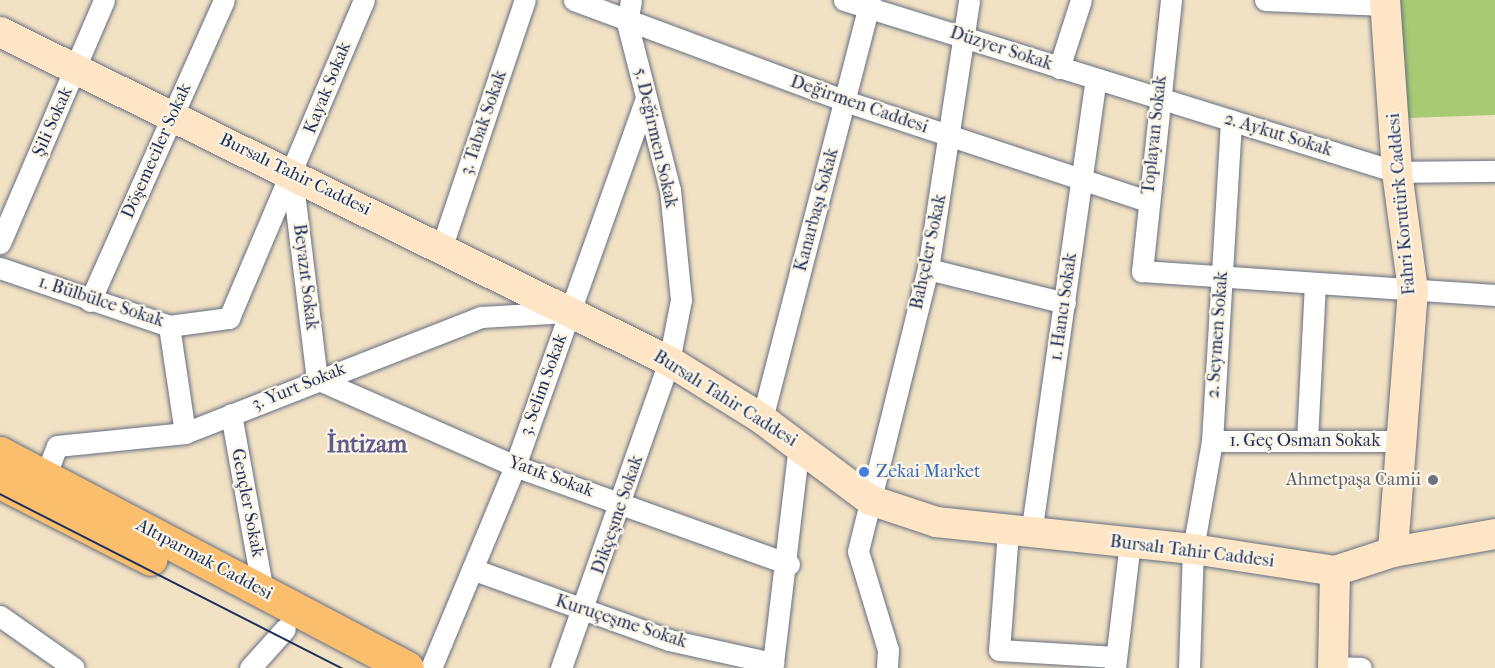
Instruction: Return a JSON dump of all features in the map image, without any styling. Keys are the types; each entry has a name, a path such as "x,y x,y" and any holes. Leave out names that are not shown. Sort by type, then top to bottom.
{"main road":[{"name":"Fahri Korutürk Caddesi","path":"1386,2 1397,172 1413,290 1398,441 1393,552"},
{"name":"Bursalı Tahir Caddesi","path":"0,32 173,115 292,176 442,246 669,361 762,419 870,500 936,522 1019,533 1193,549 1335,571 1393,552 1495,534"},
{"name":"Altıparmak Caddesi","path":"0,453 407,668"},
{"name":"Altıparmak Caddesi","path":"0,482 360,668"},
{"path":"1335,571 1343,668"}],"street":[{"name":"Şili Sokak","path":"0,243 104,0"},
{"name":"Döşemeciler Sokak","path":"90,302 224,0"},
{"name":"Kayak Sokak","path":"292,176 364,0"},
{"name":"3. Tabak Sokak","path":"442,246 525,0"},
{"name":"Değirmen Caddesi","path":"574,0 599,6 627,23 845,101 1082,183 1148,201"},
{"path":"627,23 631,0"},
{"name":"Düzyer Sokak","path":"843,0 869,4 963,37 1158,99"},
{"name":"Bahçeler Sokak","path":"887,668 888,650 858,551 928,269 951,138 969,0"},
{"path":"1059,68 1081,0"},
{"name":"Toplayan Sokak","path":"1171,0 1158,99 1142,271 1222,277"},
{"path":"1268,0 1386,2"},
{"name":"Kanarbaşı Sokak","path":"762,419 869,4"},
{"name":"5. Değirmen Sokak","path":"627,23 670,190 681,300 669,361"},
{"name":"1. Hancı Sokak","path":"1096,80 1065,303 1019,533 999,650 1116,663"},
{"name":"3. Selim Sokak","path":"431,668 515,466 646,99"},
{"name":"2. Aykut Sokak","path":"1158,99 1397,172 1495,171"},
{"name":"2. Seymen Sokak","path":"1189,668 1193,549 1212,441 1231,121"},
{"name":"1. Bülbülce Sokak","path":"0,268 90,302 169,326 229,318 292,176"},
{"name":"Beyazıt Sokak","path":"292,176 317,379"},
{"path":"928,269 1065,303"},
{"path":"1222,277 1495,295"},
{"path":"1308,441 1315,284"},
{"name":"3. Yurt Sokak","path":"45,477 57,446 185,433 317,379 481,317 570,312"},
{"path":"169,326 185,433"},
{"name":"Dikçeşme Sokak","path":"561,668 585,612 669,361"},
{"name":"Yatık Sokak","path":"317,379 515,466 789,564"},
{"name":"Gençler Sokak","path":"231,414 263,592"},
{"name":"1. Geç Osman Sokak","path":"1212,441 1398,441"},
{"path":"789,564 799,445"},
{"path":"1116,663 1130,543"},
{"name":"Kuruçeşme Sokak","path":"472,569 585,612 669,640 773,663 789,564"},
{"path":"0,616 74,668"},
{"path":"250,668 285,629"}],"green space":[{"path":"1400,0 1495,0 1495,115 1408,118"}],"tram line":[{"path":"0,494 342,668"}],"place":[{"name":"Zekai Market","path":"864,472"},
{"name":"Ahmetpaşa Camii","path":"1433,480"}],"district":[{"name":"İntizam","path":"367,445"}]}
